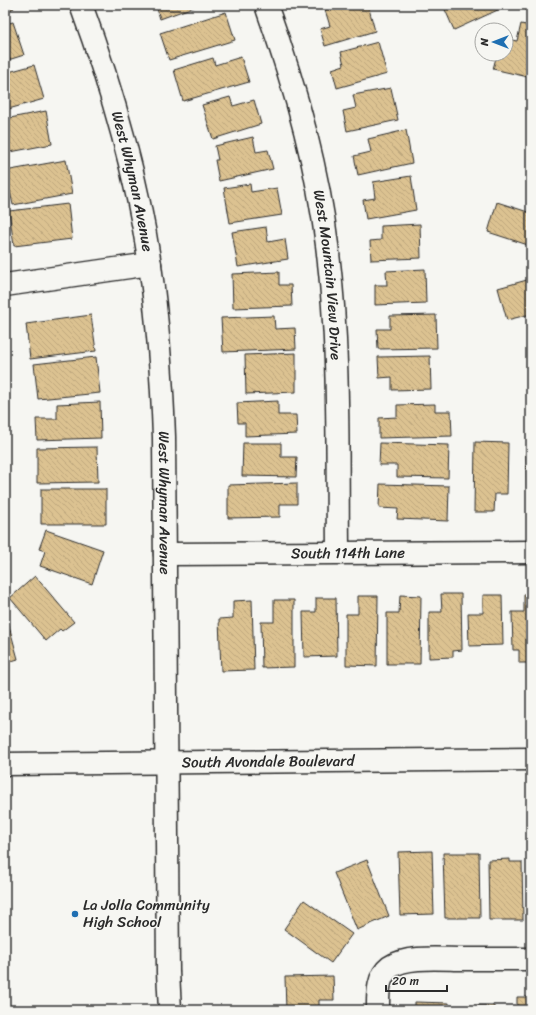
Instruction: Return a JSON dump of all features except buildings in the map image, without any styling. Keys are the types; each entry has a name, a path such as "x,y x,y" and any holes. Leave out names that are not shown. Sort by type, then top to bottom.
{"street":[{"name":"West Whyman Avenue","path":"81,5 112,96 127,152 150,264 156,320 162,393 168,972 170,1010"},
{"name":"West Mountain View Drive","path":"266,5 291,78 304,122 327,244 335,327 337,367 338,552"},
{"path":"5,285 150,264"},
{"name":"South 114th Lane","path":"164,554 531,552"},
{"name":"South Avondale Boulevard","path":"5,764 531,759"},
{"path":"378,1010 379,985 383,976 390,968 398,964 419,960 531,959"}],"place":[{"name":"La Jolla Community High School","path":"75,914"}]}
